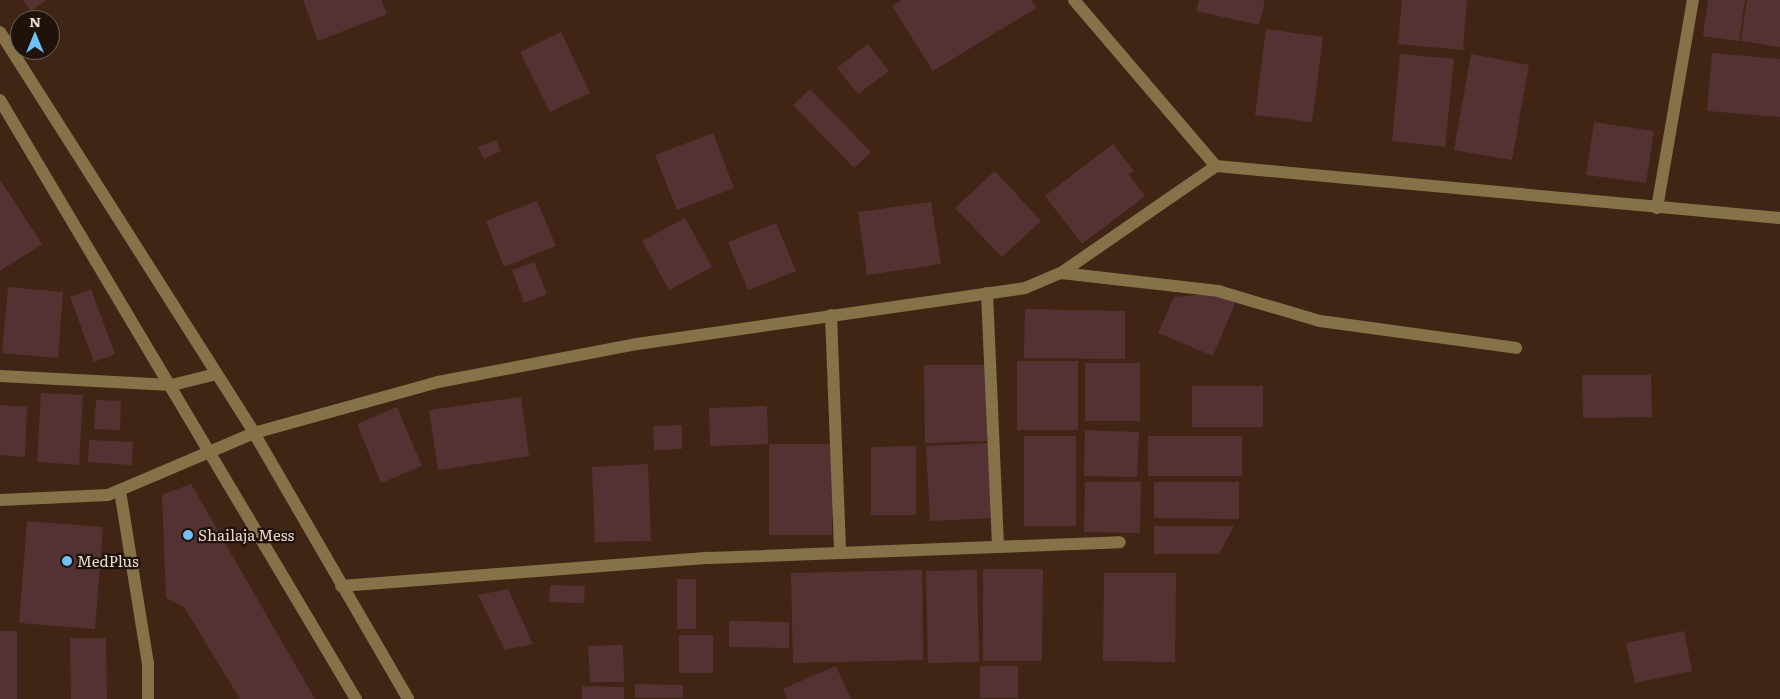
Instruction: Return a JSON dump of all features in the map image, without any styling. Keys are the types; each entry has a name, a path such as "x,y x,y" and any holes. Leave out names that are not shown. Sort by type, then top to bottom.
{"street":[{"path":"1074,0 1216,166"},
{"path":"1657,208 1693,0"},
{"path":"0,32 254,433 340,586 408,699"},
{"path":"0,100 210,448 356,699"},
{"path":"0,500 78,499 120,491 210,448 254,433 438,382 636,344 1025,288 1061,273 1216,166 1780,218"},
{"path":"1061,273 1218,291 1320,321 1516,348"},
{"path":"988,293 998,547"},
{"path":"831,315 840,553"},
{"path":"0,376 172,385 216,374"},
{"path":"120,491 148,664 148,699"},
{"path":"340,586 840,553 1120,542"}],"building":[{"path":"23,0 46,0 32,10 30,10"},
{"path":"303,0 381,0 387,14 318,41"},
{"path":"902,0 1031,0 1036,8 933,71 892,6"},
{"path":"1199,0 1265,0 1259,25 1196,11"},
{"path":"1402,0 1467,0 1463,50 1398,44"},
{"path":"1708,0 1745,0 1739,41 1703,36"},
{"path":"1747,0 1780,0 1780,47 1741,41"},
{"path":"1266,29 1323,37 1312,122 1255,115"},
{"path":"561,32 590,93 550,112 520,52"},
{"path":"868,44 889,71 858,94 837,68"},
{"path":"1712,53 1780,59 1780,117 1707,111"},
{"path":"1400,54 1454,59 1445,147 1392,141"},
{"path":"1471,54 1529,65 1512,160 1454,150"},
{"path":"810,89 871,152 854,168 793,105"},
{"path":"1594,122 1654,131 1646,183 1586,175"},
{"path":"713,133 734,188 677,210 655,155"},
{"path":"496,140 501,151 484,159 478,147"},
{"path":"1113,144 1134,171 1128,174 1145,196 1082,244 1045,196"},
{"path":"995,171 1041,221 1002,257 955,208"},
{"path":"0,180 42,244 0,271"},
{"path":"537,201 556,246 504,267 486,221"},
{"path":"931,202 941,264 867,275 858,212"},
{"path":"685,218 712,267 669,290 642,241"},
{"path":"776,223 796,271 748,290 728,242"},
{"path":"534,262 547,294 524,303 512,270"},
{"path":"8,287 63,292 58,358 2,353"},
{"path":"91,289 115,354 94,362 70,297"},
{"path":"1208,294 1236,301 1213,356 1158,333 1174,297"},
{"path":"1025,309 1125,311 1125,359 1024,358"},
{"path":"1017,361 1078,361 1078,430 1017,430"},
{"path":"1085,363 1140,363 1140,421 1085,421"},
{"path":"924,365 986,365 987,441 925,443"},
{"path":"1582,375 1651,375 1652,417 1583,418"},
{"path":"1192,386 1263,386 1263,427 1192,427"},
{"path":"41,393 83,395 79,465 37,462"},
{"path":"521,397 529,456 438,470 429,410"},
{"path":"96,400 121,401 120,430 94,429"},
{"path":"0,405 27,407 25,457 0,455"},
{"path":"767,406 768,444 710,446 709,408"},
{"path":"397,407 422,466 381,483 357,424"},
{"path":"682,425 682,449 654,450 653,426"},
{"path":"1085,430 1139,432 1137,477 1084,476"},
{"path":"1024,436 1076,436 1076,526 1024,526"},
{"path":"1148,436 1242,436 1242,476 1148,476"},
{"path":"89,440 133,442 132,465 88,462"},
{"path":"991,443 995,518 930,521 926,446"},
{"path":"769,444 832,444 832,535 769,535"},
{"path":"916,446 916,515 871,515 871,447"},
{"path":"648,464 651,541 595,542 592,467"},
{"path":"1085,482 1141,482 1140,533 1084,532"},
{"path":"1154,482 1239,482 1239,519 1154,518"},
{"path":"191,484 315,699 240,699 184,607 166,598 162,495"},
{"path":"27,521 103,527 95,629 19,623"},
{"path":"1154,526 1234,526 1219,554 1154,554"},
{"path":"983,569 1043,569 1042,661 983,661"},
{"path":"922,570 923,660 793,663 791,573"},
{"path":"977,570 979,662 928,663 926,571"},
{"path":"1104,573 1176,573 1175,662 1103,661"},
{"path":"677,579 696,579 696,629 677,629"},
{"path":"550,585 585,586 584,603 549,602"},
{"path":"508,589 533,644 505,650 478,595"},
{"path":"729,621 789,622 789,648 729,647"},
{"path":"0,631 17,631 17,699 0,699"},
{"path":"1684,631 1692,671 1635,683 1626,643"},
{"path":"679,635 713,635 713,673 679,673"},
{"path":"70,638 106,638 107,699 71,699"},
{"path":"623,645 624,682 590,682 588,646"},
{"path":"836,666 851,699 787,699 783,689"},
{"path":"980,666 1018,666 1018,698 980,698"},
{"path":"635,684 683,685 683,698 635,698"},
{"path":"582,686 624,687 624,699 582,699"}],"place":[{"name":"Shailaja Mess","path":"188,535"},
{"name":"MedPlus","path":"67,561"}]}
